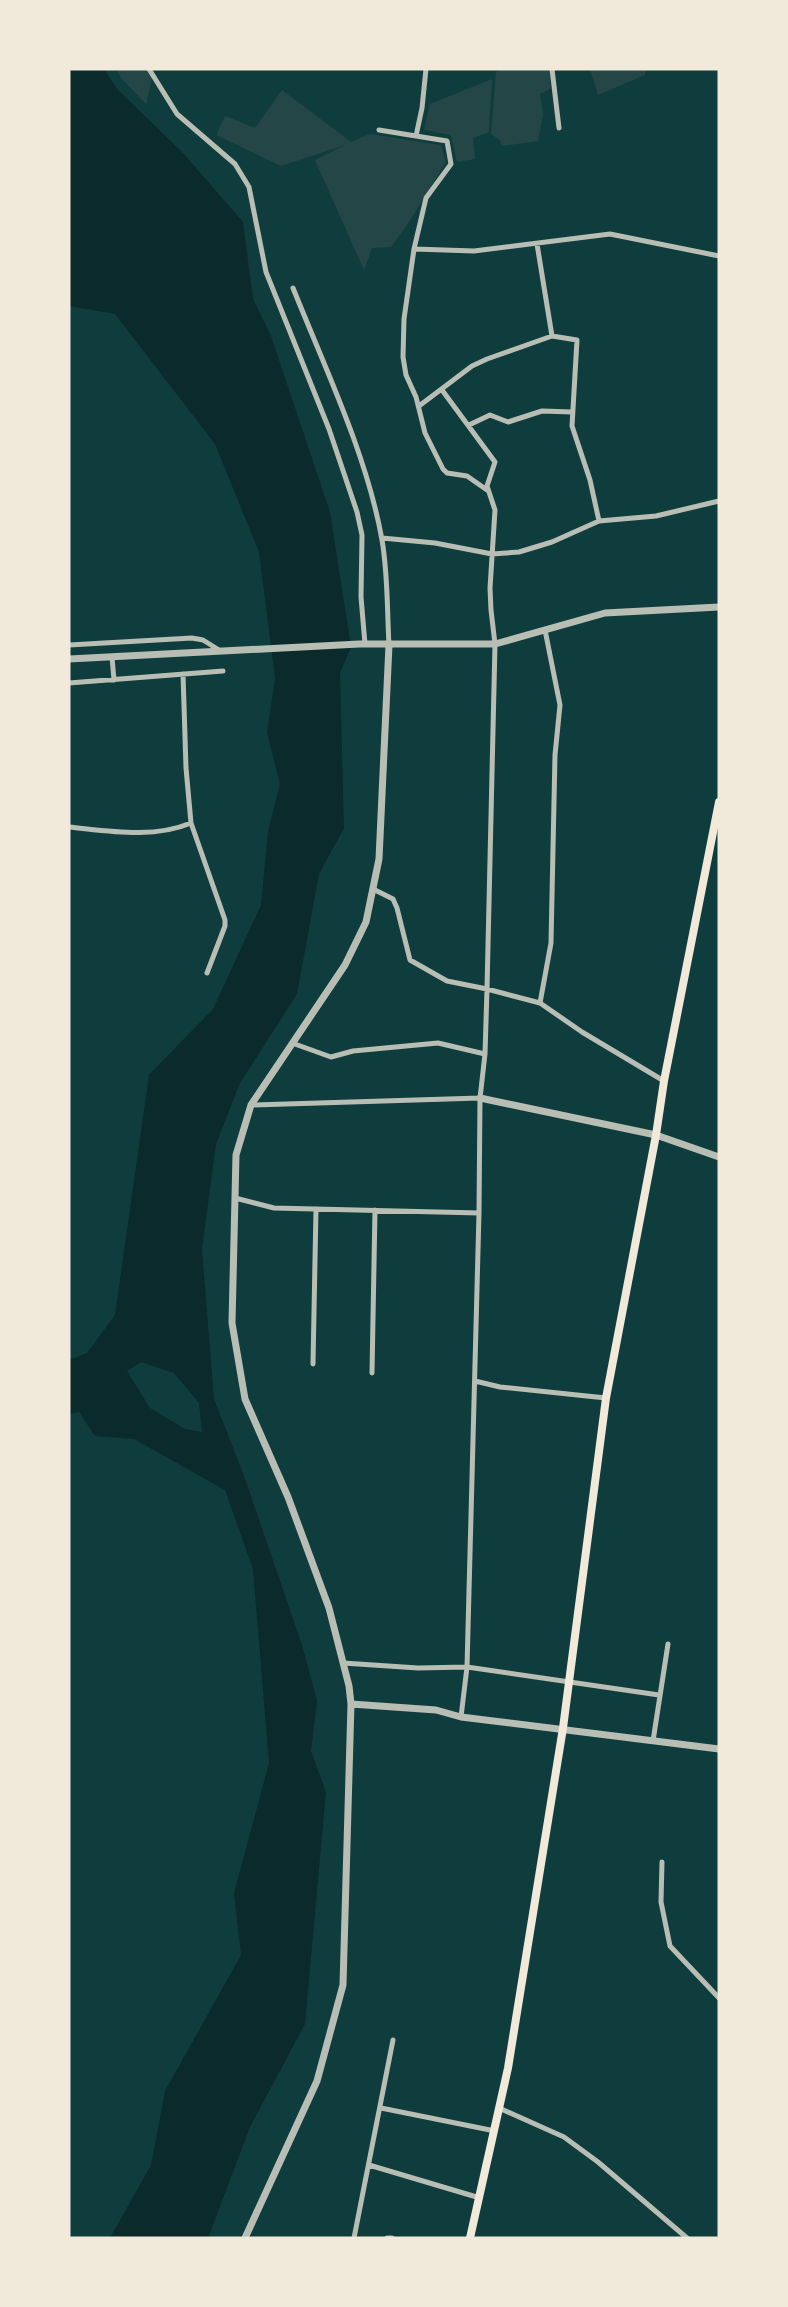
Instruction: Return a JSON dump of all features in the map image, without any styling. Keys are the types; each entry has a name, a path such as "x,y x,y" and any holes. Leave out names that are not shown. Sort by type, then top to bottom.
{"main road":[{"path":"470,2238 508,2068 570,1681 606,1398 656,1135 664,1081 719,802"}],"street":[{"path":"149,69 177,114 235,164 249,187 266,272 329,429 357,512 362,535 362,644"},
{"path":"416,136 426,69"},
{"path":"552,69 559,128"},
{"path":"379,130 447,141 451,164 426,198 414,249 404,319 403,357 406,375 419,406 425,433 443,469 447,473 467,476 487,490 495,510 491,610 495,644 487,988 485,1054 480,1098 467,1667 461,1717"},
{"path":"414,249 474,251 610,234 719,256"},
{"path":"537,244 552,336"},
{"path":"245,2238 317,2082 343,1985 351,1704 329,1608 288,1497 245,1399 232,1323 236,1155 251,1106 345,965 366,922 379,859 389,645 382,538 356,447 293,288"},
{"path":"419,406 460,374 487,359 552,336 577,340 572,426 590,480 599,521"},
{"path":"442,390 495,462 487,490"},
{"path":"468,425 490,415 508,422 542,411 572,412"},
{"path":"382,538 435,543 492,554 527,550 599,521 656,516 719,501"},
{"path":"69,659 244,648 362,644 495,644 605,613 719,607"},
{"path":"540,1003 551,943 555,755 560,705 545,630"},
{"path":"69,645 192,638 203,640 219,650"},
{"path":"112,657 114,680"},
{"path":"69,683 224,671"},
{"path":"183,674 186,768 191,823 225,920 225,926 207,973"},
{"path":"69,827 122,832 159,832 178,829 191,823"},
{"path":"373,889 393,899 410,960 447,981 487,988 540,1003 582,1032 664,1081"},
{"path":"292,1043 331,1057 353,1051 438,1043 485,1054"},
{"path":"251,1106 480,1098 656,1135 719,1157"},
{"path":"235,1197 274,1208 479,1213"},
{"path":"313,1364 316,1209"},
{"path":"372,1373 375,1210"},
{"path":"475,1381 500,1387 606,1398"},
{"path":"653,1741 668,1644"},
{"path":"343,1663 418,1668 467,1667 659,1695"},
{"path":"351,1704 436,1710 461,1717 719,1749"},
{"path":"662,1862 661,1902 669,1946 719,1998"},
{"path":"354,2238 393,2040"},
{"path":"381,2108 495,2131"},
{"path":"499,2108 564,2137 598,2162 687,2238"},
{"path":"369,2165 480,2198"},
{"path":"387,2238 392,2238"}],"shaded area":[{"path":"69,69 104,69 118,90 183,153 243,222 253,299 271,336 330,512 351,647 340,673 344,828 319,874 297,994 240,1083 216,1144 202,1249 214,1399 244,1476 303,1648 317,1701 311,1751 326,1792 305,2024 250,2127 208,2238 110,2238 151,2165 165,2091 241,1955 234,1893 269,1763 253,1569 225,1490 134,1439 95,1436 79,1412 69,1414 69,1360 87,1353 115,1315 149,1075 213,1009 261,905 268,831 280,784 267,733 275,678 259,552 215,444 115,314 69,306","holes":["141,1362 174,1373 199,1403 202,1432 185,1429 150,1408 127,1371"]},
{"path":"117,69 154,69 146,104 121,78"},
{"path":"504,69 550,69 550,89 540,94 543,115 538,141 502,146 500,140 491,134 496,72"},
{"path":"590,69 645,69 645,75 598,95"},
{"path":"492,79 489,132 473,138 475,159 457,162 451,135 424,130 430,104"},
{"path":"282,90 351,142 370,134 441,145 446,162 391,247 372,248 364,270 315,160 345,145 281,166 216,135 225,116 255,128"}]}
